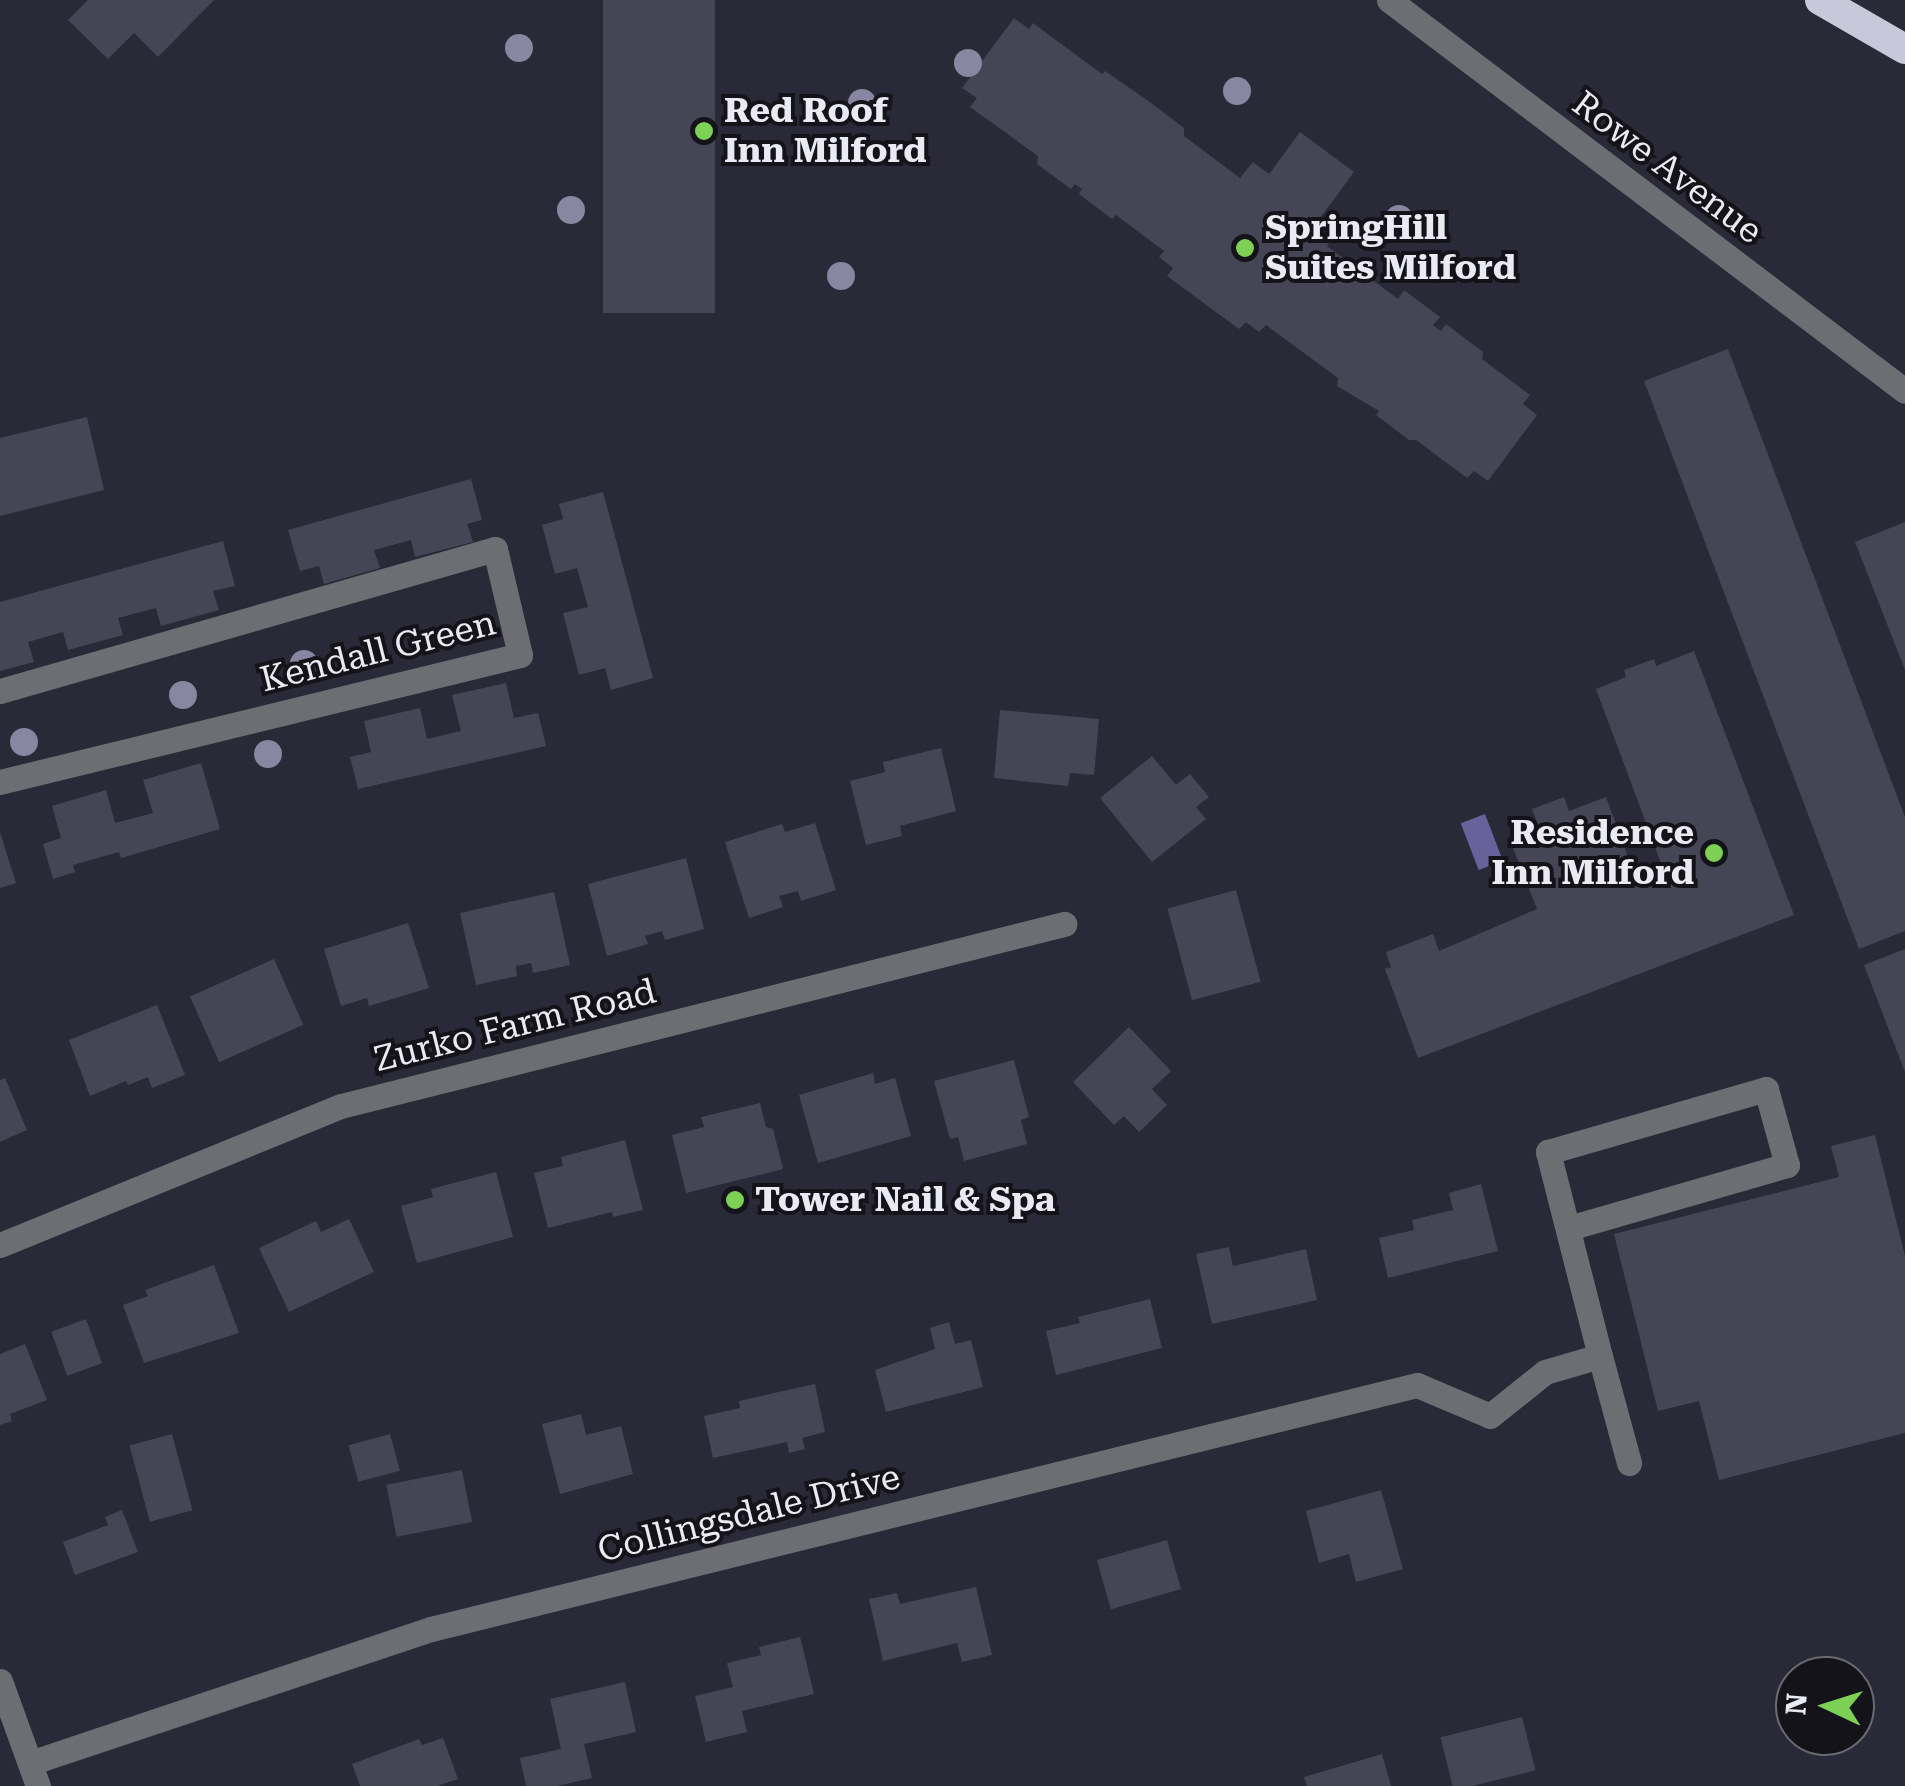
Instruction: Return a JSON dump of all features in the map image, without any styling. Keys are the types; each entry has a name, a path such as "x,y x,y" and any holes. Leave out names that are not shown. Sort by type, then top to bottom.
{"highway":[{"path":"1820,0 1905,47"},
{"path":"1845,0 1905,47"}],"street":[{"name":"Rowe Avenue","path":"1388,0 1905,391"},
{"name":"Kendall Green","path":"0,692 495,550 520,655 0,782"},
{"name":"Zurko Farm Road","path":"0,1245 341,1106 1064,924"},
{"path":"1569,1228 1787,1165 1766,1088 1548,1152 1629,1463"},
{"name":"Collingsdale Drive","path":"34,1774 431,1629 1417,1385 1490,1416 1545,1372 1600,1356"},
{"path":"0,1681 34,1774"}],"shaded area":[{"path":"1485,814 1503,861 1479,870 1461,823"}],"building":[{"path":"88,0 214,0 158,57 134,33 108,59 68,20"},
{"path":"603,0 715,0 715,313 603,313"},
{"name":"SpringHill Suites Milford","path":"1014,18 1029,29 1033,23 1102,74 1105,71 1147,100 1184,128 1184,136 1240,178 1253,162 1269,174 1300,132 1354,172 1315,225 1332,238 1327,246 1398,299 1404,290 1440,317 1433,325 1441,331 1446,324 1483,352 1482,359 1530,395 1523,404 1537,415 1488,481 1474,471 1467,478 1416,440 1409,440 1376,415 1379,411 1337,386 1338,378 1266,325 1259,332 1246,322 1239,329 1167,276 1173,268 1159,257 1164,251 1116,215 1112,219 1079,194 1082,189 1075,184 1071,189 1037,164 1038,156 970,107 977,98 962,88"},
{"path":"1728,349 1905,817 1905,931 1859,949 1644,381"},
{"path":"87,417 104,490 0,516 0,438"},
{"path":"471,479 482,520 467,524 473,542 415,557 411,540 374,550 380,568 324,584 319,566 300,571 288,530"},
{"path":"603,492 653,678 611,690 605,668 579,675 563,613 588,607 577,568 555,574 542,525 563,519 559,504"},
{"path":"1905,522 1905,670 1855,542"},
{"path":"223,541 235,586 213,591 219,610 161,626 156,608 118,618 123,635 68,650 63,632 28,642 34,662 0,671 0,602"},
{"name":"Residence Inn Milford","path":"1694,651 1794,915 1418,1058 1385,969 1391,967 1386,952 1433,934 1439,951 1537,909 1511,843 1517,832 1538,825 1532,809 1564,797 1569,811 1606,797 1634,873 1661,863 1596,689 1626,677 1624,670 1654,659 1656,666"},
{"path":"506,683 514,718 538,713 546,746 358,789 350,757 371,752 364,721 420,708 427,739 461,731 452,695"},
{"path":"1000,710 1099,719 1094,775 1070,773 1068,786 994,778"},
{"path":"941,748 956,811 900,826 902,836 866,845 850,781 885,772 883,762"},
{"path":"1152,756 1176,785 1190,774 1209,797 1196,807 1206,819 1152,862 1100,798"},
{"path":"201,763 220,829 121,858 119,852 73,865 75,872 53,879 43,844 61,838 52,806 106,790 115,823 153,813 143,780"},
{"path":"815,823 836,890 801,901 798,891 779,896 783,907 749,918 725,842 782,824 785,832"},
{"path":"0,832 16,883 0,888"},
{"path":"686,858 704,929 665,940 662,931 645,936 648,944 607,956 588,884"},
{"path":"1236,890 1261,982 1192,1000 1167,908"},
{"path":"554,892 570,965 533,973 531,963 516,966 517,976 476,985 460,913"},
{"path":"408,923 429,988 369,1006 367,998 341,1006 324,949"},
{"path":"1905,949 1905,1072 1864,965"},
{"path":"274,959 303,1025 219,1062 190,996"},
{"path":"157,1005 185,1075 152,1088 148,1077 128,1085 126,1081 90,1096 69,1040"},
{"path":"1129,1027 1171,1071 1152,1089 1167,1105 1139,1132 1124,1116 1114,1125 1073,1082"},
{"path":"1014,1060 1029,1117 1021,1120 1027,1144 964,1161 958,1137 950,1139 934,1081"},
{"path":"873,1073 875,1084 895,1078 911,1136 818,1163 799,1095"},
{"path":"5,1078 27,1130 0,1142 0,1080"},
{"path":"760,1103 766,1127 773,1129 783,1169 686,1193 672,1135 704,1127 701,1117"},
{"path":"1875,1135 1905,1256 1905,1433 1719,1480 1699,1401 1658,1411 1614,1234 1839,1177 1831,1146"},
{"path":"625,1140 643,1210 613,1217 612,1212 548,1228 534,1173 563,1166 561,1157"},
{"path":"496,1172 513,1237 417,1263 401,1206 433,1197 431,1189"},
{"path":"1481,1184 1498,1251 1388,1278 1379,1238 1414,1230 1412,1220 1453,1210 1449,1193"},
{"path":"349,1219 374,1272 289,1312 259,1248 316,1221 321,1232"},
{"path":"1229,1247 1233,1266 1306,1249 1317,1300 1212,1324 1196,1254"},
{"path":"214,1265 239,1333 144,1363 123,1305 148,1296 145,1290"},
{"path":"1150,1299 1162,1348 1056,1375 1046,1331 1080,1323 1078,1317"},
{"path":"86,1319 102,1363 67,1376 51,1332"},
{"path":"949,1322 955,1344 971,1340 983,1387 886,1412 875,1370 935,1349 930,1328"},
{"path":"25,1344 47,1400 10,1414 12,1421 0,1425 0,1354"},
{"path":"815,1384 825,1432 802,1438 805,1449 789,1453 787,1442 713,1458 704,1416 740,1408 739,1401"},
{"path":"581,1414 586,1435 621,1426 633,1474 560,1494 542,1424"},
{"path":"172,1434 192,1510 150,1522 129,1445"},
{"path":"390,1434 400,1471 358,1482 348,1445"},
{"path":"462,1470 472,1522 397,1537 386,1485"},
{"path":"1381,1490 1403,1569 1356,1582 1349,1554 1319,1563 1306,1511"},
{"path":"122,1510 138,1552 75,1575 63,1542 108,1525 105,1517"},
{"path":"1167,1540 1181,1589 1111,1609 1097,1560"},
{"path":"976,1587 992,1655 962,1662 957,1643 883,1661 869,1599 897,1593 900,1604"},
{"path":"800,1637 814,1694 742,1711 747,1732 706,1742 695,1696 733,1687 727,1663 761,1655 759,1647"},
{"path":"625,1682 636,1732 584,1744 592,1778 557,1786 526,1786 520,1758 561,1749 550,1699"},
{"path":"1522,1717 1535,1770 1473,1786 1453,1786 1440,1737"},
{"path":"443,1738 458,1779 437,1786 360,1786 352,1764 419,1739 422,1745"},
{"path":"1382,1754 1391,1786 1307,1786 1304,1777"}],"place":[{"name":"Red Roof Inn Milford","path":"704,131"},
{"name":"SpringHill Suites Milford","path":"1245,248"},
{"name":"Residence Inn Milford","path":"1714,853"},
{"name":"Tower Nail & Spa","path":"735,1200"}]}
